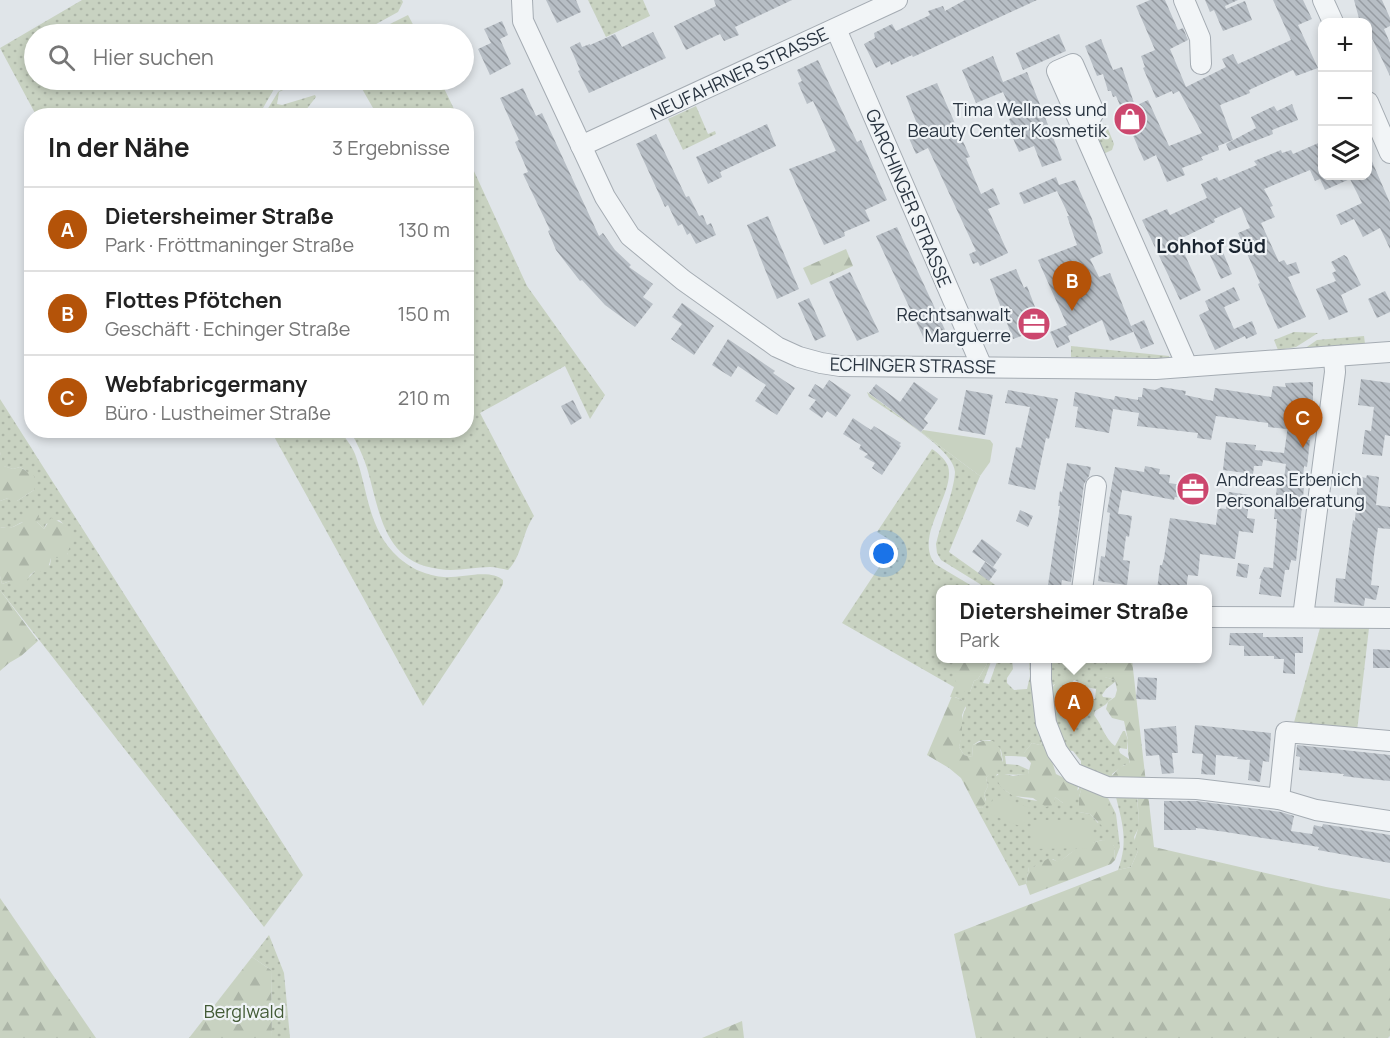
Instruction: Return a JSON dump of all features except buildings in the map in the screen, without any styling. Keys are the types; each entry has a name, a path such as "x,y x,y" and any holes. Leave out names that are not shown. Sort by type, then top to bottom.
{"street":[{"name":"ECHINGER STRASSE","path":"522,0 523,21 605,197 630,236 691,286 777,347 799,357 840,366 1184,368 1390,352"},
{"name":"NEUFAHRNER STRASSE","path":"581,146 897,0"},
{"path":"1184,0 1200,38 1201,64"},
{"path":"1323,0 1331,18"},
{"name":"GARCHINGER STRASSE","path":"836,28 982,367"},
{"path":"1372,111 1390,153"},
{"path":"1083,132 1184,359 1184,368"},
{"path":"1303,617 1335,372 1335,357"},
{"path":"1083,585 1096,486"},
{"path":"1212,617 1390,618"},
{"path":"1041,663 1046,723 1057,751 1073,773 1107,787 1197,789 1279,799 1316,810 1390,821"},
{"path":"1279,799 1286,732 1390,741"}],"green space":[{"path":"82,0 402,0 403,2 398,12 376,24 41,24"},
{"path":"588,0 643,0 650,16 606,37"},
{"path":"408,15 413,24 390,24"},
{"path":"24,34 24,90 273,90 263,108 32,108 0,48"},
{"path":"283,90 279,92 277,104 282,105 315,95 316,97 307,108 268,108 278,92"},
{"path":"363,90 445,90 454,108 373,108"},
{"path":"696,106 708,134 715,131 716,134 683,150 668,119"},
{"path":"1106,124 1114,144 1112,150 1101,155 1093,133 1094,130"},
{"path":"474,171 527,286 605,395 590,419 565,366 480,413 534,516 513,565 508,570 490,567 439,569 420,564 406,556 395,546 387,532 360,449 354,438 474,438"},
{"path":"846,249 853,266 811,285 803,268"},
{"path":"1294,332 1318,333 1296,347 1278,350 1274,340"},
{"path":"1364,336 1365,344 1304,349 1317,340"},
{"path":"1071,346 1169,356 1169,358 1071,357"},
{"path":"867,392 980,476 949,552 995,585 982,585 941,560 937,553 936,544 954,480 955,472 952,463 933,442 869,397"},
{"path":"0,399 303,875 264,927 0,590 0,576 2,584 26,580 35,571 50,565 51,558 68,554 68,540 66,528 59,520 46,524 44,529 37,522 22,522 9,528 0,527 0,501 8,498 17,501 34,490 32,479 26,471 20,467 13,469 3,466 0,452"},
{"path":"923,430 990,440 993,444 990,462 980,476 921,432"},
{"path":"275,438 346,438 355,454 370,509 381,535 388,547 408,565 436,576 480,574 497,576 503,580 499,592 423,706"},
{"path":"932,449 947,463 949,477 929,540 930,553 935,564 970,585 936,585 936,663 957,663 970,692 974,681 978,679 988,663 990,663 983,683 989,684 997,663 1012,663 1013,669 1007,678 1007,683 1014,690 1027,689 1030,676 1029,663 1038,663 1049,741 1042,742 1040,745 1032,743 1024,753 1026,757 1005,756 1006,764 1018,765 1029,770 1028,775 997,774 996,777 1004,789 1014,795 1042,801 1054,800 1055,797 1063,803 1079,789 1079,781 1083,783 1079,797 1079,812 1090,814 1098,823 1110,807 1106,794 1116,814 1120,847 1115,860 1114,846 1103,840 1085,845 1059,863 1053,859 1029,867 1026,884 1019,886 976,807 982,808 986,800 984,794 988,786 986,778 1003,761 1001,750 990,740 979,741 973,745 972,757 964,755 959,747 966,708 962,700 950,697 954,687 842,623 895,543 877,532"},
{"path":"0,452 4,466 13,469 20,467 34,476 34,490 17,501 11,501 8,498 0,501"},
{"path":"27,509 36,510 39,516 37,522 44,529 51,518 64,524 72,535 66,558 51,558 47,572 35,571 24,586 19,588 10,581 2,584 0,527 10,528 23,522 23,514"},
{"path":"0,590 38,641 0,671"},
{"path":"1320,628 1369,628 1357,731 1293,726"},
{"path":"955,663 988,663 978,679 974,681 970,692 961,691 956,683"},
{"path":"1046,663 1107,663 1105,677 1115,682 1102,695 1112,698 1095,711 1094,715 1115,746 1125,731 1128,740 1127,749 1120,748 1119,750 1129,759 1130,764 1124,765 1112,774 1115,783 1081,770 1081,761 1073,751 1060,749","holes":["1074,674 1074,680 1081,686 1096,689 1095,699 1085,699 1078,692 1068,692 1062,704 1053,685"]},
{"path":"1107,663 1132,663 1146,783 1115,783 1112,776 1120,767 1130,763 1128,740 1124,721 1112,718 1106,709 1117,690 1115,680 1104,677 1102,672"},
{"path":"1071,670 1074,680 1064,700 1059,705 1053,703 1054,686 1065,671"},
{"path":"952,696 962,700 966,705 962,715 962,736 959,747 964,755 972,757 973,745 982,741 993,741 1000,748 1003,764 986,778 988,786 984,794 986,802 982,808 976,807 961,778 927,755"},
{"path":"1045,739 1056,774 1064,778 1071,776 1079,781 1076,798 1070,803 1063,803 1055,797 1054,805 1046,807 1033,798 1013,796 1001,787 995,777 1000,773 1013,776 1028,774 1031,763 1023,754 1032,743 1040,745"},
{"path":"1083,783 1106,794 1113,813 1106,826 1102,826 1090,814 1079,812 1079,797"},
{"path":"1115,793 1137,793 1139,827 1134,837 1138,851 1131,867 1118,870 1124,841"},
{"path":"1137,793 1148,793 1154,847 1326,887 1390,899 1390,1036 1388,1038 976,1038 954,934 1131,867 1138,851 1135,841 1138,825"},
{"path":"995,795 1030,808 1022,827 987,813"},
{"path":"1033,820 1093,820 1093,848 1033,849"},
{"path":"1103,840 1109,841 1114,846 1115,860 1111,864 1030,895 1026,884 1029,867 1034,867 1049,858 1059,862 1081,845"},
{"path":"0,898 96,1038 0,1038"},
{"path":"269,935 284,973 290,1038 272,1038 271,970 252,957"},
{"name":"Berglwald","path":"252,957 271,970 272,1038 189,1038"},
{"path":"742,1021 744,1038 702,1038"}],"place":[{"name":"Tima Wellness und Beauty Center Kosmetik","path":"1130,119"},
{"name":"Flottes Pfötchen","path":"1072,311"},
{"name":"Rechtsanwalt Marguerre","path":"1034,324"},
{"name":"Webfabricgermany","path":"1303,448"},
{"name":"Andreas Erbenich Personalberatung","path":"1193,489"},
{"name":"Dietersheimer Straße","path":"1074,732"}],"district":[{"name":"Lohhof Süd","path":"1211,245"}]}
